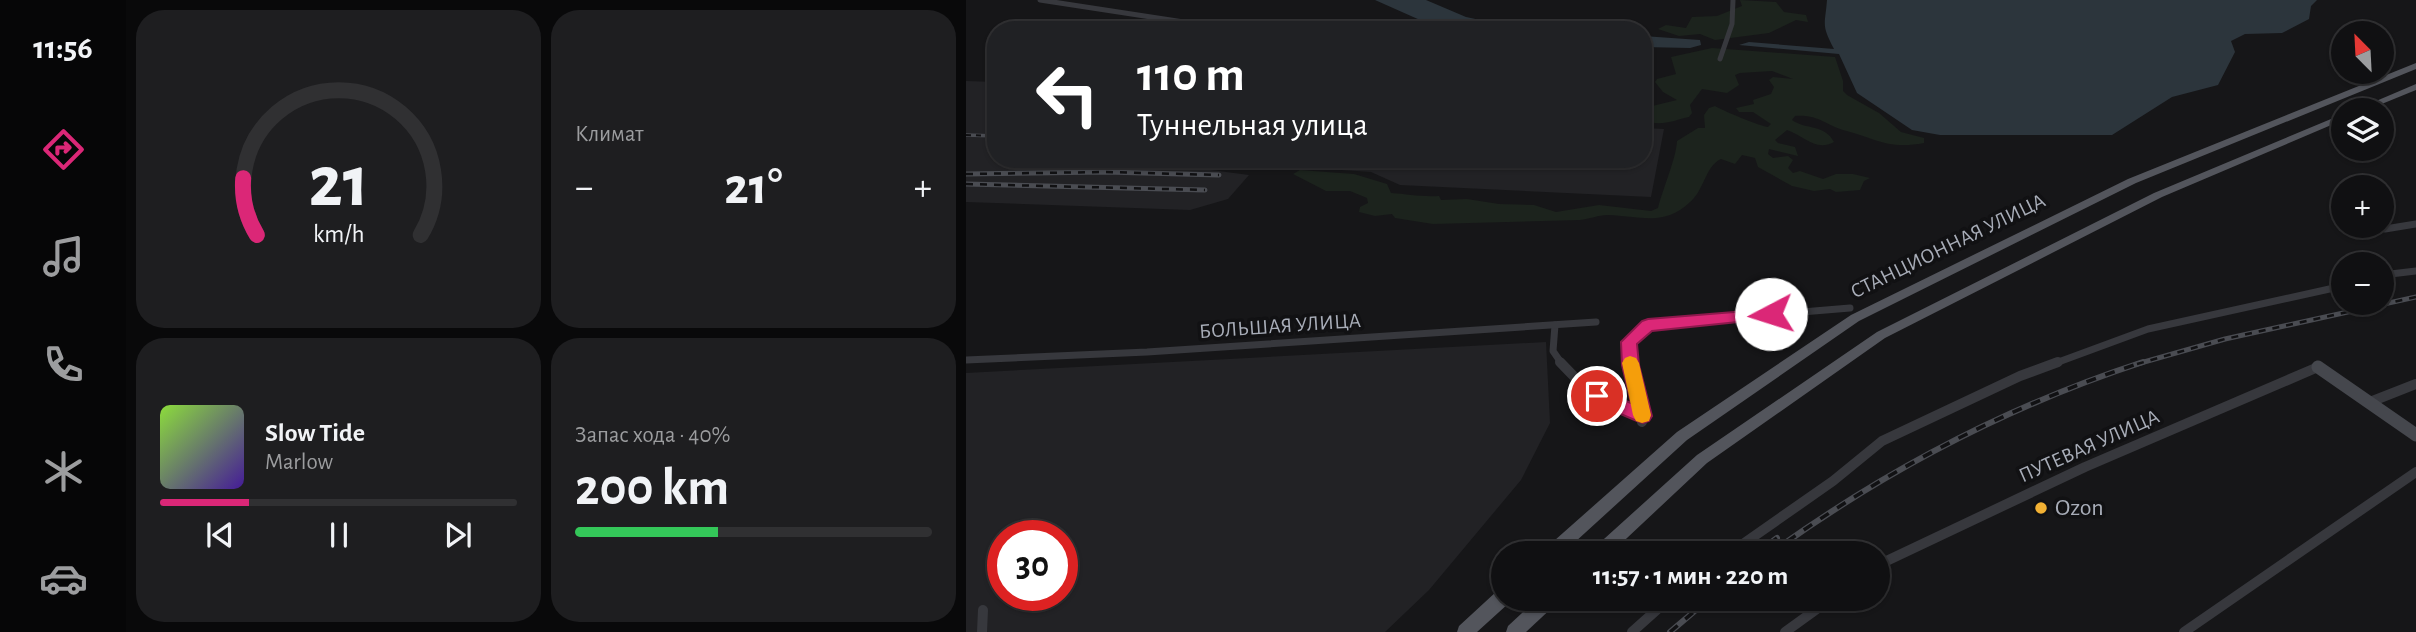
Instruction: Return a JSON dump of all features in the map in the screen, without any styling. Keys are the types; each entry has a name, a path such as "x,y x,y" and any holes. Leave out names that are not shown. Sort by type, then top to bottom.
{"main road":[{"name":"СТАНЦИОННАЯ УЛИЦА","path":"1565,541 1682,436 1854,318 2132,181 2416,66"},
{"path":"2389,98 2416,87"},
{"path":"1613,541 1702,459 1881,335 2158,195 2331,122"},
{"path":"1465,632 1491,608"},
{"path":"1514,632 1536,611"}],"street":[{"path":"1040,0 1177,21"},
{"path":"1720,59 1732,24 1733,0"},
{"path":"2394,228 2416,224"},
{"path":"2394,274 2416,271"},
{"path":"1747,541 1833,481 1882,441 2020,376 2148,329 2331,289"},
{"path":"1555,325 1553,351 1564,366 1588,391 1642,419 1629,342 1648,325 1850,308"},
{"name":"БОЛЬШАЯ УЛИЦА","path":"966,360 1147,352 1597,322"},
{"path":"2318,367 2416,435"},
{"name":"ПУТЕВАЯ УЛИЦА","path":"1890,559 2085,467 2318,367"},
{"path":"2370,402 2416,384"},
{"path":"2184,632 2416,472"},
{"path":"982,632 983,610"},
{"path":"1632,632 1655,611"},
{"path":"1785,632 1814,611"}],"shaded area":[{"path":"1375,0 1426,0 1466,17 1485,21 1422,21"},
{"path":"1740,0 1776,2 1784,12 1806,15 1808,22 1796,20 1769,33 1715,40 1700,34 1679,36 1658,29 1666,25 1686,28 1692,17 1717,16 1742,6"},
{"path":"1827,0 2317,0 2311,6 2309,19 2282,33 2245,34 2231,41 2235,52 2218,85 2172,97 2112,135 1940,135 1912,130 1857,93 1839,54 1739,45 1749,42 1834,49 1825,25"},
{"path":"1652,37 1700,40 1701,45 1690,48 1652,47"},
{"path":"1712,48 1835,57 1843,81 1843,91 1847,95 1879,113 1901,132 1924,138 1924,143 1891,144 1843,130 1816,118 1795,116 1792,120 1826,132 1834,142 1828,145 1816,144 1787,130 1775,140 1795,147 1798,156 1769,149 1768,154 1773,158 1788,156 1793,160 1788,168 1793,173 1800,171 1823,179 1836,174 1870,178 1864,181 1860,190 1814,191 1792,186 1758,167 1755,158 1742,155 1735,164 1721,159 1716,162 1694,198 1674,213 1654,218 1607,215 1580,220 1433,224 1395,218 1392,214 1375,216 1359,212 1360,207 1368,203 1367,198 1350,191 1326,191 1293,174 1300,170 1354,174 1387,184 1391,193 1439,196 1441,200 1467,199 1499,204 1534,205 1556,212 1599,205 1651,211 1658,208 1677,141 1698,128 1705,128 1704,115 1709,108 1715,106 1768,127 1771,124 1753,112 1739,112 1736,108 1754,104 1753,100 1771,94 1774,87 1769,80 1773,77 1793,79 1772,71 1740,73 1735,75 1739,85 1727,93 1702,89 1690,105 1692,113 1689,117 1654,123 1652,106 1677,100 1663,92 1655,82 1676,74 1671,57"},
{"path":"966,81 987,82 987,168 1196,168 1249,175 1228,199 1190,210 966,202"},
{"path":"1652,128 1664,129 1651,197 1400,185 1371,172 1311,168 1652,168"},
{"path":"1546,342 1550,423 1521,480 1429,590 1385,632 966,632 966,373"}],"railway":[{"path":"966,135 987,136"},
{"path":"966,174 1106,172 1219,175"},
{"path":"966,184 1205,190"},
{"path":"2138,364 2225,339 2416,297"},
{"path":"2138,364 2143,362"},
{"path":"1788,541 1859,494 1950,443 2044,399 2138,364"},
{"path":"1773,541 1777,538"},
{"path":"1670,632 1695,611"}],"slow traffic":[{"path":"1630,363 1642,415"}],"place":[{"name":"Ozon","path":"2041,508"}],"route":[{"path":"1597,396 1643,416 1631,365 1629,342 1640,329 1648,325 1771,314"}]}
